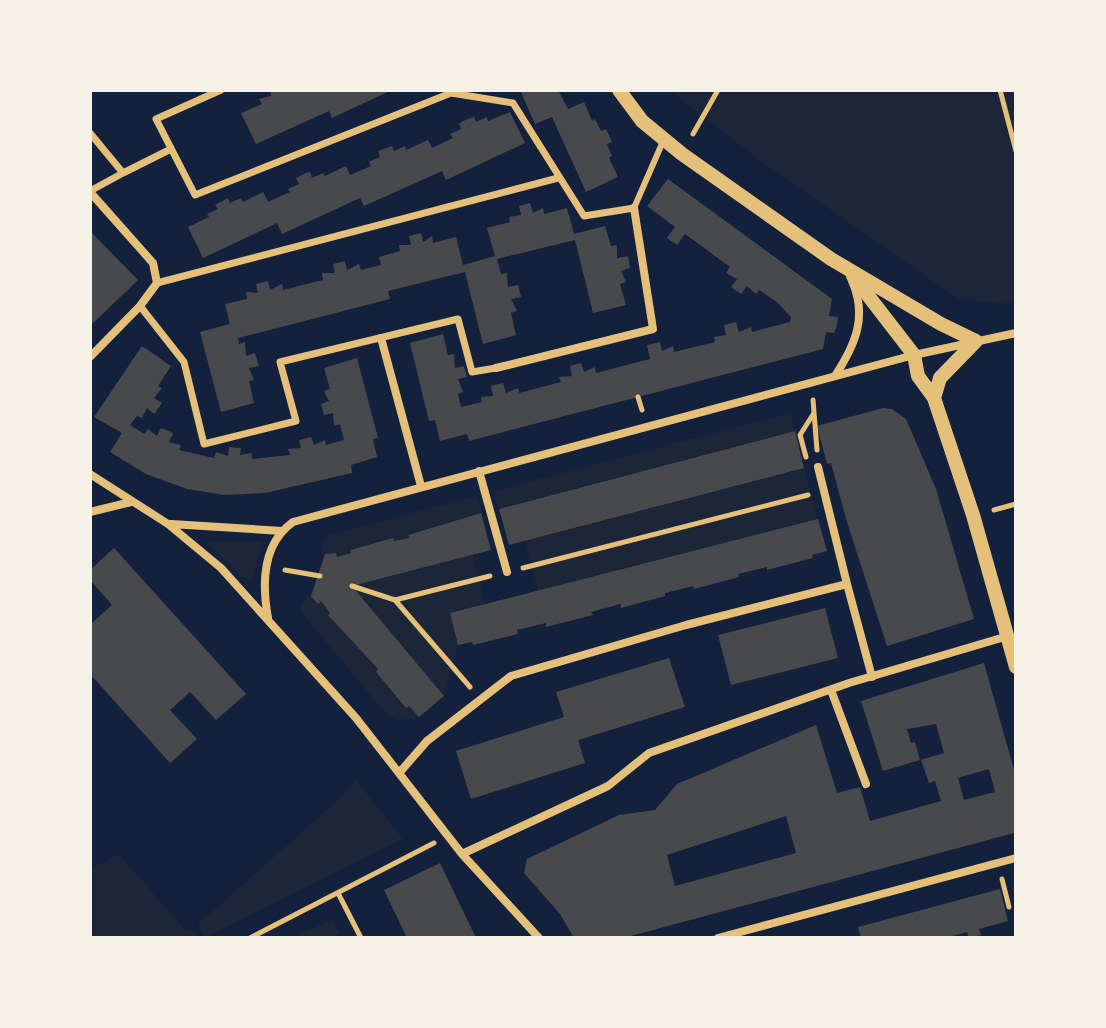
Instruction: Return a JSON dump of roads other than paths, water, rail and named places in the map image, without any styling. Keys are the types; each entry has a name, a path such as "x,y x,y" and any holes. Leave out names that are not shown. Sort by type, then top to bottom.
{"street":[{"path":"140,306 184,362 204,444 296,421 280,362 458,319 472,372 653,329 634,208 584,216 513,103 450,92 195,195 156,119 221,90"},
{"path":"619,90 642,121 682,154 845,266 941,324 976,341"},
{"path":"90,133 123,173"},
{"path":"157,283 153,263 90,191 171,149"},
{"path":"90,357 140,306 157,283 558,178"},
{"path":"845,266 914,355 918,376 934,398 973,515 1016,667"},
{"path":"835,377 854,345 861,317 854,285 845,266"},
{"path":"268,618 264,592 266,567 273,545 293,522 914,355 1016,333"},
{"path":"381,338 421,486"},
{"path":"934,398 940,378 976,341"},
{"path":"818,467 872,677"},
{"path":"479,471 507,572"},
{"path":"90,474 168,524 221,568 400,772 462,854 539,938"},
{"path":"90,512 131,502"},
{"path":"168,524 282,531"},
{"path":"400,772 427,741 511,676 675,628 847,584"},
{"path":"462,854 608,786 649,753 831,690 1008,636"},
{"path":"831,690 866,784"},
{"path":"718,938 1016,858"}],"lane":[{"path":"634,208 664,139"}]}
